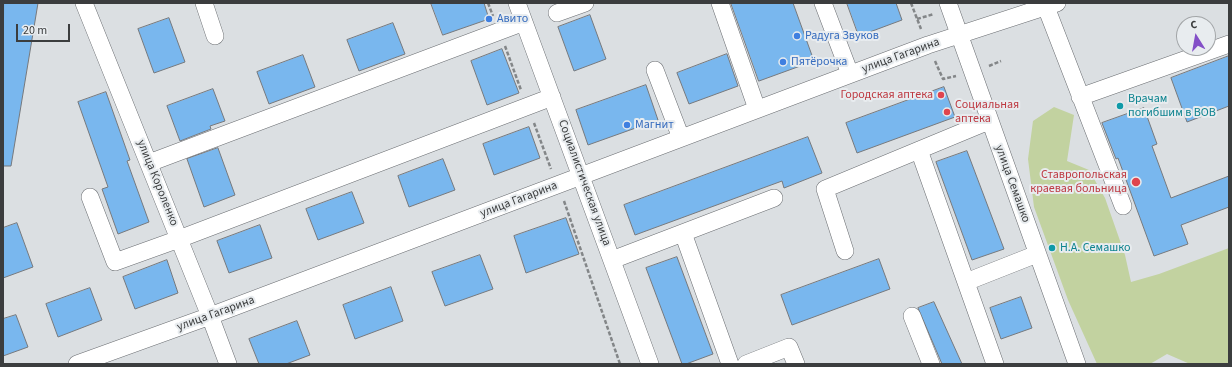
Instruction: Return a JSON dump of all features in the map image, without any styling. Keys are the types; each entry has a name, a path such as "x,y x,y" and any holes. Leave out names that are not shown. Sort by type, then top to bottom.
{"street":[{"name":"улица Короленко","path":"84,3 228,364"},
{"path":"204,3 215,36"},
{"name":"Социалистическая улица","path":"517,3 650,364"},
{"path":"557,13 585,3"},
{"path":"720,3 757,109"},
{"path":"823,3 850,74"},
{"name":"улица Семашко","path":"948,3 1077,364"},
{"path":"1051,5 1080,97 1123,206"},
{"name":"улица Гагарина","path":"77,364 210,316 928,45 960,36 1051,5"},
{"path":"149,163 524,22"},
{"path":"1080,97 1229,44"},
{"path":"656,70 681,138"},
{"path":"90,197 115,262 179,240 552,97"},
{"path":"846,251 824,190 989,121"},
{"path":"919,150 995,364"},
{"path":"612,260 774,198"},
{"path":"683,233 730,364"},
{"path":"966,282 1037,254"},
{"path":"912,316 931,364"},
{"path":"746,364 789,347 796,364"}],"green space":[{"path":"1054,107 1074,115 1067,161 1089,170 1105,198 1125,255 1131,282 1159,274 1229,248 1229,364 1190,364 1167,354 1150,364 1097,364 1068,300 1034,207 1028,159 1033,121"}],"building":[{"path":"4,3 38,3 11,166 3,166"},
{"path":"431,3 484,3 489,19 443,35"},
{"path":"731,3 793,3 814,61 759,81"},
{"path":"847,3 896,3 902,20 859,36"},
{"path":"590,15 606,59 574,71 558,27"},
{"path":"169,18 185,62 154,73 138,29"},
{"path":"393,23 405,54 359,71 347,40"},
{"path":"502,49 519,93 487,105 471,61"},
{"path":"727,54 738,86 689,104 677,73"},
{"path":"303,55 315,87 269,104 257,72"},
{"path":"1229,56 1229,106 1187,122 1171,78"},
{"path":"646,85 658,120 588,145 576,110"},
{"path":"944,87 955,117 857,153 846,123"},
{"path":"213,89 225,121 210,126 211,129 180,141 167,106"},
{"path":"106,92 130,160 127,161 149,222 118,234 102,189 108,187 78,102"},
{"path":"1144,108 1157,144 1152,146 1171,198 1229,176 1229,207 1181,225 1188,244 1154,256 1118,158 1116,159 1102,123"},
{"path":"529,127 540,158 494,175 483,144"},
{"path":"808,137 822,173 784,188 782,181 635,235 624,205"},
{"path":"218,148 235,195 204,207 187,159"},
{"path":"967,151 1004,249 972,260 936,162"},
{"path":"443,159 455,190 409,207 398,176"},
{"path":"352,192 364,223 318,240 306,209"},
{"path":"566,218 579,254 526,273 514,236"},
{"path":"17,223 33,267 3,278 3,228"},
{"path":"260,225 272,258 229,273 217,241"},
{"path":"480,255 493,289 445,306 432,272"},
{"path":"677,257 713,354 686,364 682,364 646,268"},
{"path":"879,259 890,289 792,325 781,295"},
{"path":"167,260 178,293 135,309 123,277"},
{"path":"391,287 403,321 355,339 343,305"},
{"path":"90,288 102,320 58,337 46,304"},
{"path":"1021,297 1032,328 1001,339 990,308"},
{"path":"934,302 962,364 942,364 918,308"},
{"path":"16,315 28,347 3,356 3,319"},
{"path":"297,321 310,355 286,364 259,364 249,339"}],"place":[{"name":"Авито","path":"489,19"},
{"name":"Радуга Звуков","path":"797,36"},
{"name":"Пятёрочка","path":"783,62"},
{"name":"Городская аптека","path":"941,95"},
{"name":"Врачам погибшим в ВОВ","path":"1120,106"},
{"name":"Социальная аптека","path":"947,112"},
{"name":"Магнит","path":"627,125"},
{"name":"Ставропольская краевая больница","path":"1136,182"},
{"name":"Н.А. Семашко","path":"1052,248"}]}
